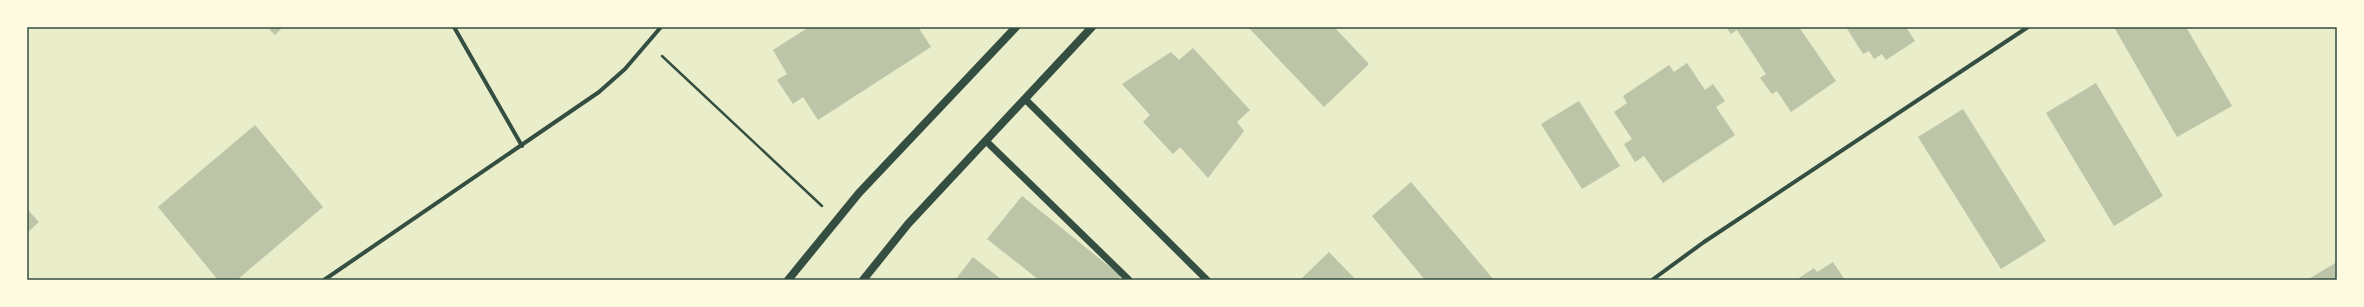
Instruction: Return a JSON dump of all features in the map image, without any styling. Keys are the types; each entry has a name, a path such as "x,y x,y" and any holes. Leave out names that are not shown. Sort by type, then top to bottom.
{"main road":[{"path":"788,280 859,193 1016,27"},
{"path":"864,280 908,224 1092,27"}],"street":[{"path":"454,27 522,146"},
{"path":"324,280 599,92 649,43 661,27"},
{"path":"1652,280 1704,242 2028,27"},
{"path":"1025,99 1207,280"},
{"path":"986,141 1129,280"}],"path":[{"path":"649,43 836,220"}],"building":[{"path":"267,27 283,27 275,35"},
{"path":"809,27 918,27 931,47 818,120 803,97 793,104 777,80 787,74 773,50"},
{"path":"1248,27 1334,27 1369,64 1324,107"},
{"path":"1726,27 1799,27 1836,81 1791,112 1777,91 1772,94 1760,78 1766,74 1737,30 1731,34"},
{"path":"1846,27 1906,27 1915,41 1886,60 1882,54 1874,59 1869,51 1863,54"},
{"path":"2114,27 2186,27 2232,106 2177,137"},
{"path":"1193,48 1250,110 1237,122 1244,131 1208,178 1180,147 1173,154 1143,122 1150,115 1122,84 1171,52 1179,60"},
{"path":"1687,63 1705,90 1713,84 1725,101 1716,107 1735,135 1663,183 1644,156 1635,162 1624,144 1632,139 1614,112 1627,103 1623,96 1669,65 1674,72"},
{"path":"2096,83 2163,196 2114,226 2046,113"},
{"path":"1579,101 1620,166 1582,189 1541,124"},
{"path":"1963,109 2046,241 2001,269 1918,137"},
{"path":"255,125 323,207 237,280 218,280 158,207"},
{"path":"1411,182 1494,280 1425,280 1372,216"},
{"path":"1022,196 1121,276 1117,280 1039,280 987,239"},
{"path":"27,209 39,222 27,233"},
{"path":"1329,252 1356,280 1300,280"},
{"path":"973,257 1002,280 955,280"},
{"path":"1833,262 1845,280 1796,280 1814,268 1817,272"},
{"path":"2337,262 2337,280 2307,280"}]}
